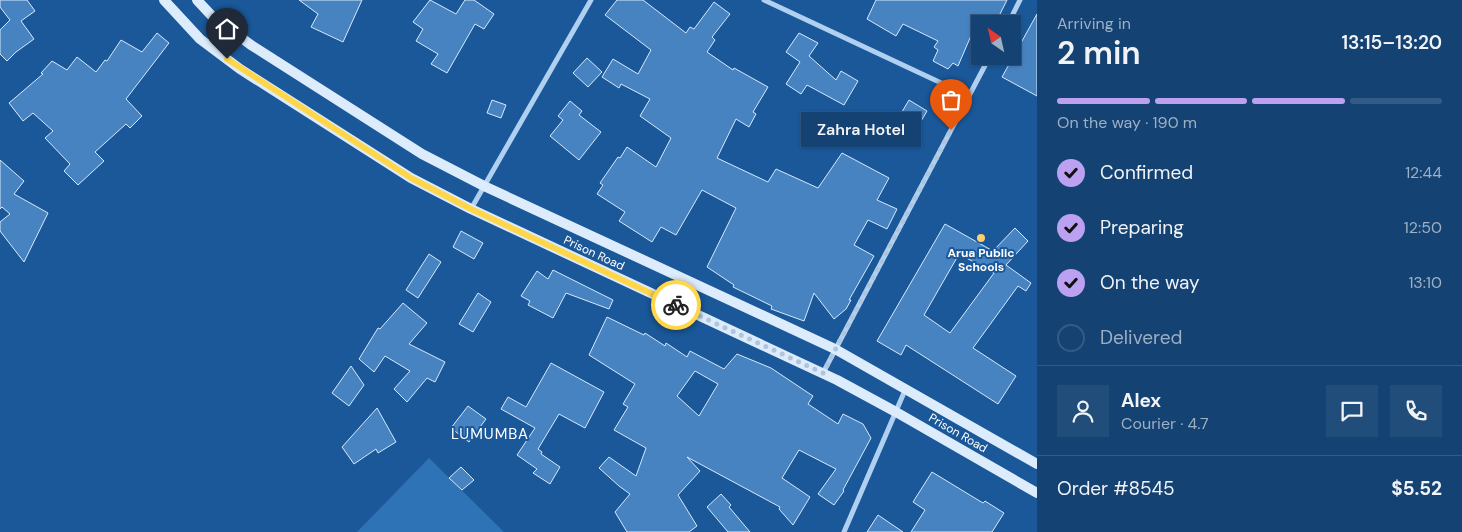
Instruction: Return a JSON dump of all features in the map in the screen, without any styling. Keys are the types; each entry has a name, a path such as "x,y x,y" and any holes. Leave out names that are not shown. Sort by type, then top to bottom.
{"street":[{"name":"Prison Road","path":"164,0 200,39 240,69 411,178 471,209 823,373 896,412 1037,494"},
{"name":"Prison Road","path":"197,0 211,15 251,45 422,154 484,186 835,349 1037,464"},
{"path":"471,209 591,0"},
{"path":"764,0 969,96"},
{"path":"1012,15 1020,0"},
{"path":"823,373 985,65"},
{"path":"844,532 906,388"}],"shaded area":[{"path":"429,458 504,532 357,532"}],"building":[{"path":"0,0 27,0 35,11 21,21 34,39 7,61 0,54 0,30 10,20 0,7"},
{"path":"299,0 362,0 343,42 311,27 318,14"},
{"path":"430,0 456,14 465,0 474,0 494,14 484,29 475,24 447,73 431,64 438,54 416,41 423,29 413,22"},
{"path":"617,0 643,0 686,33 690,27 694,29 714,2 730,14 712,37 715,40 707,52 733,70 734,68 768,87 753,112 756,114 749,127 736,119 717,158 768,182 776,169 818,188 842,153 889,178 877,200 897,209 887,229 868,220 854,245 874,256 849,300 851,300 846,309 834,319 814,293 804,321 771,309 772,306 733,287 734,285 707,267 736,208 702,190 676,235 661,227 652,242 619,221 625,212 597,194 603,185 600,183 627,147 656,167 671,138 640,116 650,99 621,84 619,88 602,77 613,59 638,74 651,50 605,15"},
{"path":"876,0 1007,0 1000,15 971,15 971,36 958,66 953,63 948,69 933,61 938,50 934,47 938,41 903,24 896,36 867,19"},
{"path":"1037,14 1037,96 1002,77 1009,65 1021,65 1021,43"},
{"path":"157,33 169,43 126,99 142,116 130,128 126,124 95,152 104,161 78,185 64,171 70,164 45,138 53,131 33,113 23,121 9,103 43,74 41,73 52,61 67,70 77,57 96,72 105,60 107,61 121,40 142,52"},
{"path":"799,33 818,43 809,56 836,80 841,71 858,81 844,105 807,85 801,94 786,84 800,62 786,52"},
{"path":"587,58 602,72 588,87 573,73"},
{"path":"492,100 506,105 501,118 487,113"},
{"path":"909,100 927,111 911,138 893,127"},
{"path":"570,101 582,111 579,115 601,132 579,160 550,136 563,120 558,116"},
{"path":"0,160 24,181 14,194 48,213 24,262 0,231 0,222 10,214 2,207 0,209"},
{"path":"945,224 993,251 1015,228 1028,241 1006,265 1031,283 1026,291 1018,286 973,348 1016,376 998,404 906,345 901,355 877,341","holes":["959,254 994,273 950,333 924,315"]},
{"path":"461,231 483,243 474,259 453,247"},
{"path":"429,254 441,262 418,298 406,290"},
{"path":"553,270 613,300 609,309 566,293 553,318 528,305 530,301 521,296 537,271 548,279"},
{"path":"478,293 491,302 473,332 459,324"},
{"path":"403,303 427,323 409,344 445,362 435,382 427,378 407,402 394,389 410,371 385,356 374,372 359,359 378,328 380,329"},
{"path":"607,317 644,335 645,333 665,346 666,343 687,357 690,351 724,369 737,354 771,368 813,396 808,404 838,424 843,414 863,424 871,438 844,491 834,505 818,494 836,469 799,450 782,478 810,497 793,525 779,509 780,507 687,457 700,471 678,495 697,526 689,532 627,532 615,512 630,494 599,468 609,457 636,476 646,448 614,430 628,407 623,404 635,384 589,355","holes":["695,371 718,384 699,416 677,396"]},
{"path":"551,363 604,392 585,428 559,414 538,449 542,452 541,454 560,467 550,484 533,473 537,469 517,455 535,428 501,409 508,397 526,407"},
{"path":"351,366 364,385 349,406 332,393"},
{"path":"468,406 486,419 469,442 451,428"},
{"path":"377,408 396,442 378,453 376,449 354,464 342,447"},
{"path":"461,467 474,480 462,490 449,478"},
{"path":"932,472 983,503 985,501 1004,513 992,532 911,532 925,510 913,502"},
{"path":"721,494 731,505 729,507 750,532 728,532 707,507"},
{"path":"878,515 903,532 867,532"}],"way so far":[{"path":"676,305 823,373 951,130"}],"place":[{"name":"Zahra Hotel","path":"951,130"},
{"name":"Arua Public Schools","path":"981,238"}],"district":[{"name":"LUMUMBA","path":"490,434"}],"route":[{"path":"227,59 411,178 471,209 676,305"}]}
